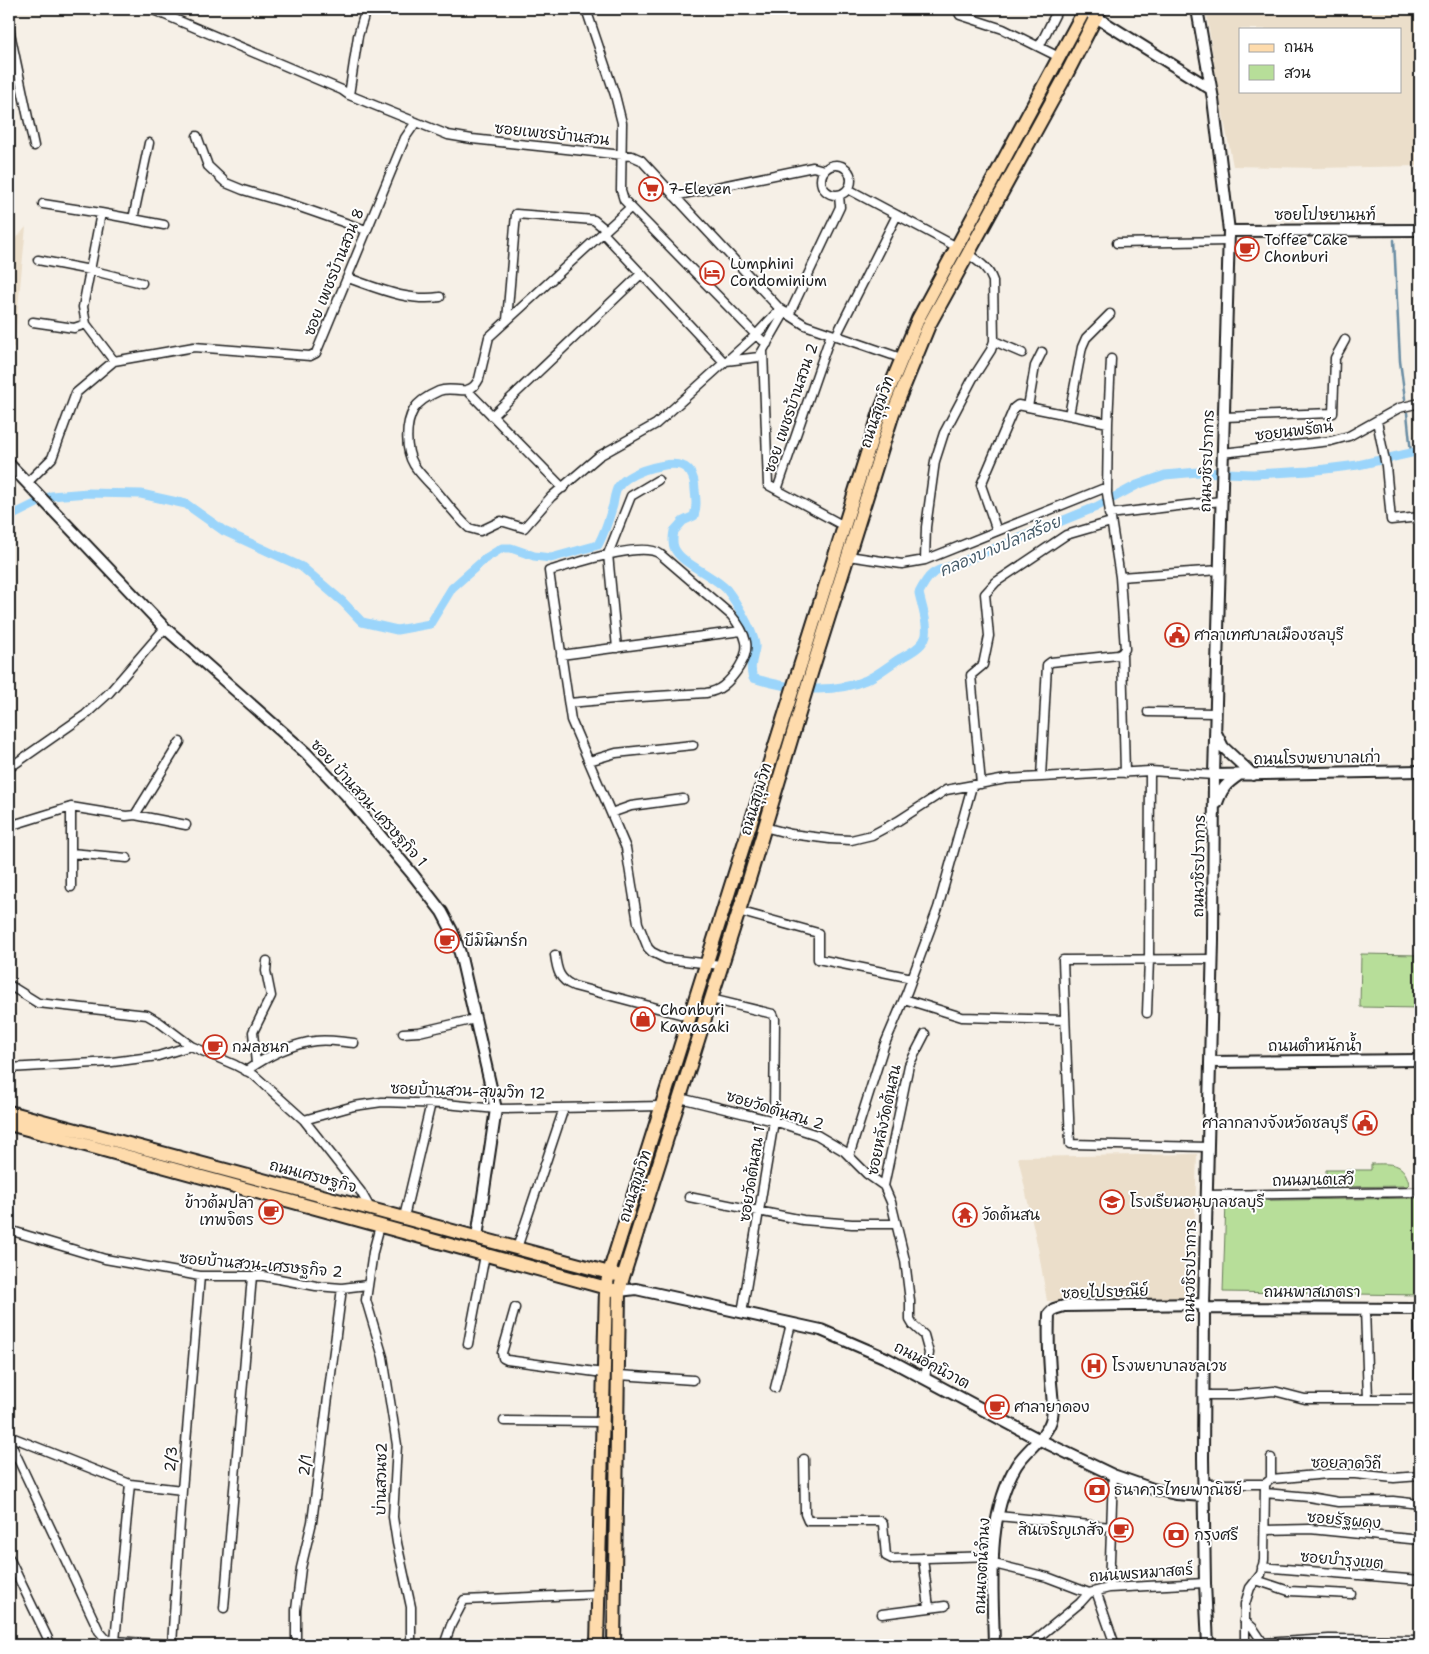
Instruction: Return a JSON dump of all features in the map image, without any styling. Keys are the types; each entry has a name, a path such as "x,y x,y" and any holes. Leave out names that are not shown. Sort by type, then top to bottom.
{"main road":[{"name":"ถนนสุขุมวิท","path":"824,610 848,556 893,413 929,325 1059,57 1092,11"},
{"name":"ถนนสุขุมวิท","path":"597,1645 606,1288 609,1273 793,690 807,665 824,610 844,526 881,409 918,319 966,249 1092,11"},
{"name":"ถนนสุขุมวิท","path":"614,1645 619,1291 806,692 807,665"},
{"name":"ถนนเศรษฐกิจ","path":"9,1112 623,1277"},
{"name":"ถนนเศรษฐกิจ","path":"9,1124 619,1291"}],"street":[{"name":"ซอยเพชรบ้านสวน","path":"150,9 342,90 349,95 448,135 632,156 641,160 784,312 805,325 901,358"},
{"path":"349,95 358,36 366,9"},
{"path":"586,9 615,95 622,123 621,190 624,200 756,335 765,348 768,485 844,526"},
{"path":"957,9 960,15 1003,29 1059,57"},
{"path":"1039,47 1058,9"},
{"name":"ถนนวชิรปราการ","path":"1197,9 1210,89 1229,236 1214,775 1204,1306 1203,1496 1208,1645"},
{"path":"1092,11 1210,89"},
{"path":"9,28 34,146"},
{"name":"ซอย เพชรบ้านสวน 8","path":"27,483 52,458 76,393 114,361 194,346 310,356 316,354 405,138 416,122"},
{"path":"197,136 208,166 226,183 366,230"},
{"path":"133,219 149,144"},
{"path":"674,196 813,167 824,170 836,165 848,170 851,180 848,189 840,195 830,194 823,188 820,179 824,170"},
{"path":"848,189 966,249 986,267 993,281 994,341 991,350 973,378 944,433 936,462 926,526 925,560"},
{"path":"726,361 756,358 765,348 840,207 840,195"},
{"path":"43,204 164,224"},
{"path":"630,208 489,337 476,385 467,390 444,390 419,403 413,412 408,435 409,450 414,466 467,526 474,531 480,531 502,521 524,528 552,497 604,453 656,424 784,312"},
{"path":"102,213 83,307 86,324 114,361"},
{"path":"507,320 516,214 594,220 641,274 726,361"},
{"name":"ซอย เพชรบ้านสวน 2","path":"777,490 834,335 897,215"},
{"name":"ซอยโปษยานนท์","path":"1229,236 1420,230"},
{"path":"1117,244 1229,236"},
{"path":"38,260 142,283"},
{"path":"492,416 641,274"},
{"path":"348,278 405,296 423,299 440,297"},
{"path":"1069,415 1082,347 1086,338 1110,314"},
{"path":"33,322 74,328 86,324"},
{"path":"1224,417 1333,413 1335,358 1345,340"},
{"path":"994,341 1022,353"},
{"path":"1028,407 1035,366 1042,352"},
{"path":"1111,359 1107,490 1120,577 1125,649 1122,652 1125,773"},
{"path":"467,390 563,488"},
{"name":"ซอยนพรัตน์","path":"1222,453 1331,441 1349,436 1399,408 1420,403"},
{"path":"997,531 981,490 981,481 1012,412 1018,405 1108,423"},
{"path":"1376,421 1386,466 1391,520 1420,517"},
{"name":"ซอย บ้านสวน-เศรษฐกิจ 1","path":"9,464 164,628 306,753 346,795 442,912 452,931 460,953 496,1109 477,1237"},
{"path":"617,648 608,554 631,496 658,480"},
{"path":"848,556 902,564 925,560 1107,490"},
{"path":"981,784 971,675 982,665 989,636 985,594 996,582 1066,535 1110,514 1221,501"},
{"path":"569,703 716,691 728,682 741,664 746,643 741,631 731,615 656,551 646,549 608,554 549,571 571,720 626,848 638,923 648,948 666,959 721,965"},
{"path":"1120,577 1220,570"},
{"path":"9,768 85,716 109,693 164,628"},
{"path":"561,655 741,631"},
{"path":"1041,777 1047,665 1051,662 1113,656 1122,652"},
{"path":"1148,712 1216,713"},
{"path":"1216,732 1223,747 1253,774"},
{"path":"135,815 180,742"},
{"path":"589,762 616,753 692,745"},
{"name":"ถนนโรงพยาบาลเก่า","path":"1214,775 1420,771"},
{"path":"1147,1013 1150,959 1150,772"},
{"path":"764,827 791,834 850,840 872,835 898,821 946,790 1006,779 1150,772 1214,775"},
{"path":"1214,814 1221,791 1228,782 1239,775"},
{"path":"849,1156 866,1108 884,1046 938,908 972,786"},
{"path":"611,813 631,806 683,799"},
{"path":"71,807 71,886"},
{"path":"9,826 71,807 126,816 135,815 186,825"},
{"path":"71,853 127,858"},
{"path":"738,911 818,933 818,960 912,978"},
{"path":"555,956 557,969 565,982 574,986 691,1016"},
{"path":"1208,1148 1070,1144 1063,960 1212,959"},
{"path":"256,1064 252,1032 271,996 266,971 267,961"},
{"path":"9,985 38,1003 147,1015 191,1046 254,1075 304,1120 361,1192 370,1208"},
{"name":"ซอยวัดต้นสน 1","path":"711,998 773,1014 775,1019 774,1121 742,1313"},
{"path":"904,999 962,1017 1065,1020"},
{"path":"403,1033 419,1032 475,1019"},
{"name":"ซอยหลังวัดต้นสน","path":"884,1186 909,1065 925,1034"},
{"path":"246,1071 292,1046 314,1041 354,1043"},
{"path":"9,1068 112,1062 158,1056 191,1046"},
{"name":"ถนนตำหนักน้ำ","path":"1210,1062 1420,1060"},
{"name":"ซอยวัดต้นสน 2","path":"680,1098 774,1121 817,1135 844,1151 867,1174 884,1186"},
{"name":"ซอยบ้านสวน-สุขุมวิท 12","path":"304,1120 364,1104 382,1102 431,1103 496,1109 663,1106"},
{"path":"404,1217 431,1103"},
{"path":"517,1248 564,1108"},
{"path":"884,1186 905,1260 910,1301 910,1320 924,1335 929,1353 925,1378"},
{"name":"ถนนมนตเสวี","path":"1207,1195 1420,1192"},
{"path":"689,1197 803,1220 852,1224 896,1224"},
{"path":"367,1284 372,1252 380,1226"},
{"name":"ซอยบ้านสวน-เศรษฐกิจ 2","path":"9,1230 105,1259 200,1276 263,1276 316,1286 342,1288 367,1284"},
{"path":"468,1344 485,1255"},
{"name":"2/3","path":"173,1645 182,1490 200,1276"},
{"path":"224,1608 252,1276"},
{"name":"ถนนอัคนิวาต","path":"623,1277 636,1289"},
{"name":"บ่านสวนซ2","path":"367,1284 366,1300 383,1357 397,1445 393,1518 410,1607 411,1645"},
{"name":"2/1","path":"296,1645 296,1610 301,1568 312,1522 342,1288"},
{"name":"ถนนอัคนิวาต","path":"619,1291 636,1289 834,1334 886,1358 1038,1439 1113,1475 1153,1489 1176,1494 1203,1496"},
{"name":"ซอยไปรษณีย์","path":"1038,1439 1050,1424 1052,1416 1048,1338 1049,1314 1054,1309 1064,1306 1204,1306"},
{"name":"ถนนพาสเภตรา","path":"1204,1306 1420,1309"},
{"path":"515,1308 502,1353 503,1358 604,1374"},
{"path":"1365,1308 1368,1399"},
{"path":"1420,1309 1420,1409"},
{"path":"775,1388 791,1324"},
{"path":"619,1375 693,1380"},
{"path":"1204,1395 1233,1395 1274,1391 1305,1399 1420,1399"},
{"path":"504,1421 602,1422"},
{"path":"9,1436 130,1484 182,1490"},
{"name":"ถนนเจตน์จำนง","path":"994,1645 995,1536 1002,1497 1016,1465 1038,1439"},
{"path":"9,1440 106,1639 173,1645"},
{"name":"ถนนพรหมาสตร์","path":"804,1458 804,1514 808,1521 880,1521 883,1524 886,1556 888,1559 994,1560 1093,1592 1109,1588 1205,1583"},
{"path":"1246,1645 1245,1604 1250,1588 1261,1574 1267,1485 1271,1458"},
{"name":"ซอยลาดวิถี","path":"1203,1484 1267,1485 1328,1474 1355,1474 1394,1478 1420,1476"},
{"path":"1109,1588 1113,1475"},
{"path":"116,1641 130,1484"},
{"path":"1267,1485 1309,1497 1338,1502 1393,1501 1420,1504"},
{"path":"998,1516 1111,1527"},
{"name":"ซอยรัฐผดุง","path":"1265,1530 1310,1529 1420,1540"},
{"path":"9,1558 51,1645"},
{"path":"923,1558 928,1608"},
{"name":"ซอยบำรุงเขต","path":"1262,1567 1420,1580"},
{"path":"1256,1580 1289,1591 1351,1594"},
{"path":"1029,1645 1093,1592 1115,1645"},
{"path":"444,1645 464,1600 599,1594"},
{"path":"882,1614 945,1606"},
{"path":"1244,1620 1253,1628 1262,1644 1329,1639 1420,1640"},
{"path":"107,1645 116,1641"}],"shaded area":[{"path":"1206,9 1420,9 1420,166 1314,168 1233,166 1217,84"},
{"path":"26,227 14,347 9,346 9,247"},
{"name":"โรงเรียนอนุบาลชลบุรี","path":"1197,1154 1192,1302 1047,1301 1038,1248 1018,1157"}],"green space":[{"path":"1361,954 1420,955 1420,1008 1360,1007"},
{"path":"1371,1164 1396,1165 1404,1171 1409,1184 1407,1186 1326,1187 1326,1170 1371,1170"},
{"path":"1420,1198 1420,1295 1223,1292 1226,1201"}],"waterway":[{"path":"1394,240 1400,361 1405,399"},
{"path":"1407,413 1411,453"},
{"name":"คลองบางปลาสร้อย","path":"9,517 51,496 88,493 141,494 186,504 224,531 302,567 343,602 362,622 397,630 430,624 452,588 486,558 502,548 511,548 534,556 551,558 598,545 620,484 644,470 662,465 678,465 690,472 693,479 696,506 694,516 683,521 674,531 674,547 677,553 690,564 714,579 727,590 735,602 749,627 755,643 751,667 753,678 781,685 825,689 853,685 875,676 921,645 925,638 926,628 919,593 932,574 1096,507 1137,485 1165,475 1198,472 1253,474 1309,471 1358,465 1420,451"}],"place":[{"name":"7-Eleven","path":"651,189"},
{"name":"Toffee Cake Chonburi","path":"1247,249"},
{"name":"Lumphini Condominium","path":"712,273"},
{"name":"ศาลาเทศบาลเมืองชลบุรี","path":"1177,635"},
{"name":"บีมินิมาร์ก","path":"447,941"},
{"name":"Chonburi Kawasaki","path":"643,1019"},
{"name":"กมลชนก","path":"215,1047"},
{"name":"ศาลากลางจังหวัดชลบุรี","path":"1365,1123"},
{"name":"โรงเรียนอนุบาลชลบุรี","path":"1112,1202"},
{"name":"ข้าวต้มปลา เทพจิตร","path":"271,1212"},
{"name":"วัดต้นสน","path":"965,1215"},
{"name":"โรงพยาบาลชลเวช","path":"1094,1366"},
{"name":"ศาลายาดอง","path":"997,1407"},
{"name":"ธนาคารไทยพาณิชย์","path":"1097,1490"},
{"name":"สินเจริญเภสัจ","path":"1121,1530"},
{"name":"กรุงศรี","path":"1176,1535"}]}
